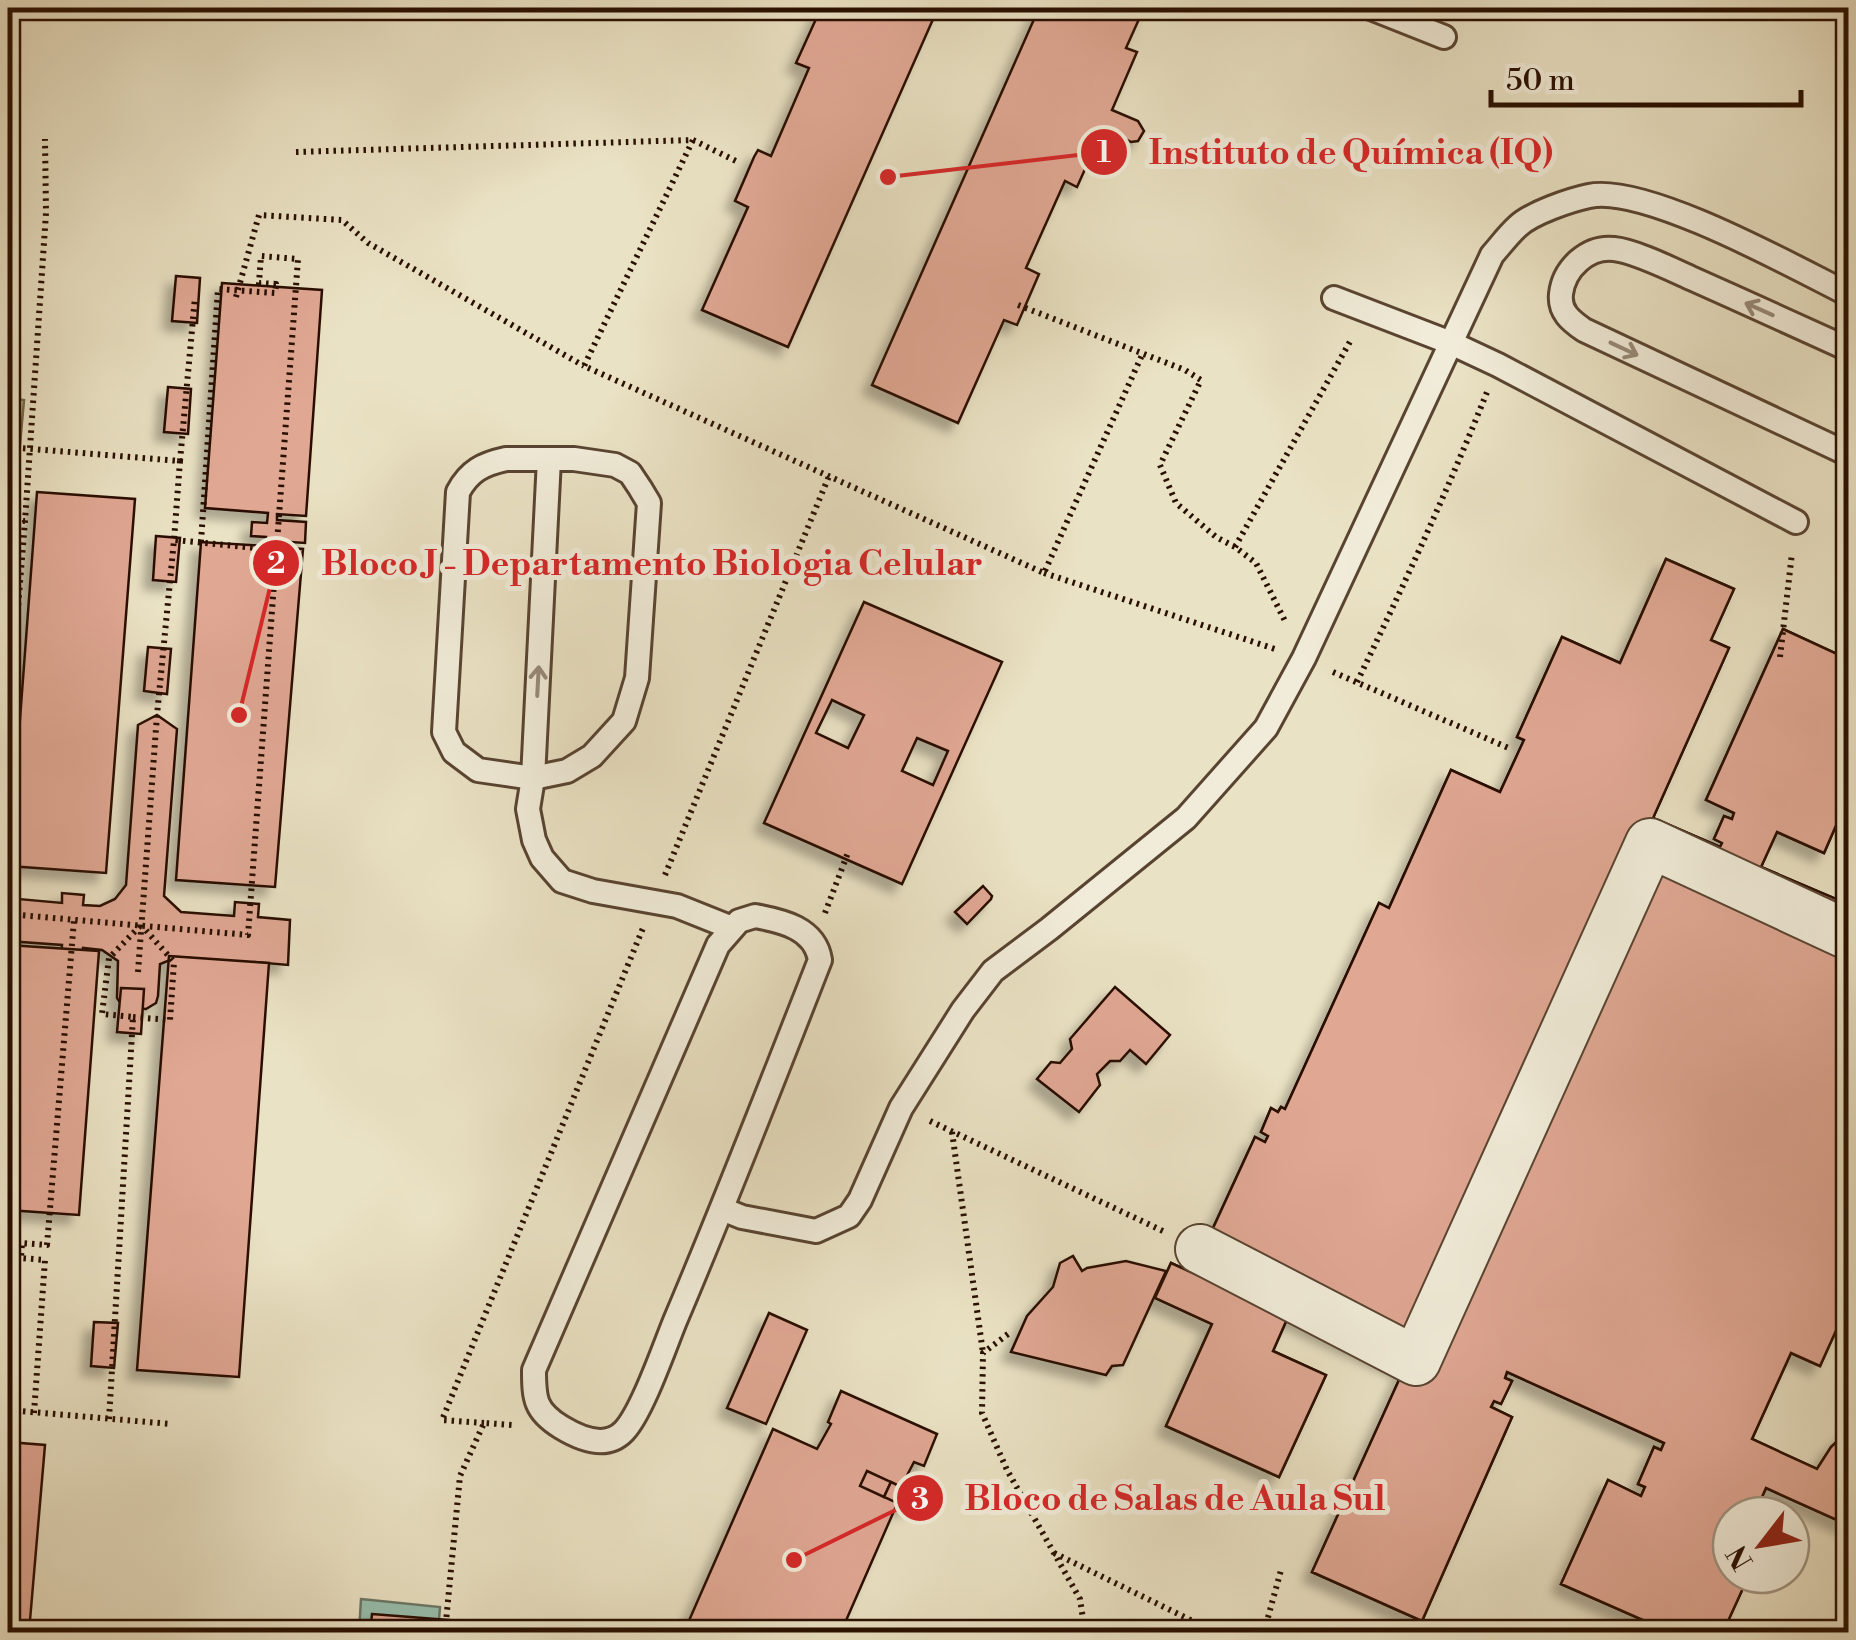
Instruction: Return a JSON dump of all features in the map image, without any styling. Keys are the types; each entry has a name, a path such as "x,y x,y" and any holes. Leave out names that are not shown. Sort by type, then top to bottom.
{"street":[{"path":"1200,1249 1416,1361 1650,843 1848,935"}],"lane":[{"path":"1371,8 1444,38"},
{"path":"722,1209 742,1217 816,1231 849,1216 860,1200 900,1108 993,971 1186,818 1266,728 1304,658 1492,255 1520,223 1592,195 1633,199 1686,217 1848,294"},
{"path":"1848,349 1618,248 1602,249 1575,263 1560,296 1567,318 1584,330 1848,454"},
{"path":"1334,298 1498,364 1796,522"},
{"path":"506,459 549,459 615,466 630,473 648,503 636,678 624,721 592,756 567,771 533,778 478,770 454,752 448,743 444,720 458,492 465,478 484,464 506,459"},
{"path":"549,459 533,778 528,808 534,840 542,858 562,881 593,891 677,906 732,928"},
{"path":"755,916 783,922 814,941 820,960 642,1401 623,1432 604,1442 580,1437 546,1417 534,1398 534,1370 710,962 732,928 738,920 755,916"}],"path":[{"path":"8,732 46,213 45,139"},
{"path":"296,152 693,140 738,162"},
{"path":"584,366 693,140"},
{"path":"237,293 258,215 342,220 368,242 584,366 1044,573 1304,658 1511,750"},
{"path":"8,914 248,935 298,259 262,256 259,283 276,284 275,293 218,289 201,542"},
{"path":"138,972 194,297"},
{"path":"1018,305 1185,370 1200,380 1160,465 1176,503 1216,537 1256,563 1304,658"},
{"path":"1236,547 1368,310"},
{"path":"1044,573 1142,355"},
{"path":"1357,682 1422,546 1498,364"},
{"path":"8,447 180,461"},
{"path":"562,1428 442,1420 829,476"},
{"path":"8,520 25,521"},
{"path":"1780,657 1796,522"},
{"path":"174,540 277,550"},
{"path":"34,1413 45,1260 20,1258 22,1243 47,1244 74,920"},
{"path":"141,925 174,962 170,1020 102,1014 109,958 141,925"},
{"path":"109,1419 133,1017"},
{"path":"900,1108 1200,1249"},
{"path":"952,1132 982,1353 982,1413 1007,1470 1080,1598 1085,1632"},
{"path":"982,1353 1008,1334"},
{"path":"8,1410 171,1424"},
{"path":"446,1632 460,1476 484,1424"},
{"path":"1053,1553 1215,1632"},
{"path":"1264,1632 1281,1570"}],"shaded area":[{"path":"8,398 24,400 8,578"},
{"path":"361,1599 440,1607 438,1632 359,1632"}],"building":[{"path":"821,8 938,8 788,347 702,310 748,207 735,201 754,157 758,150 771,156 809,68 796,63"},
{"path":"1039,8 1144,8 1126,48 1137,52 1112,110 1138,121 1144,131 1138,141 1131,142 1103,129 1077,187 1065,181 1026,268 1039,274 1017,325 1004,320 958,423 872,385"},
{"path":"176,276 200,278 197,323 172,321"},
{"path":"222,283 322,290 306,516 277,514 277,520 306,522 305,543 276,541 276,547 303,549 275,887 176,880 201,542 266,546 266,537 251,536 252,522 267,523 268,513 205,508"},
{"path":"168,387 191,389 188,434 164,432"},
{"path":"37,492 135,499 106,873 9,866"},
{"path":"156,536 180,538 176,582 153,580"},
{"path":"1666,559 1734,589 1711,640 1729,648 1653,818 1720,847 1722,843 1714,839 1724,816 1732,819 1734,813 1706,800 1783,629 1848,659 1848,798 1824,853 1777,832 1761,867 1848,904 1848,1304 1820,1366 1791,1353 1752,1439 1817,1469 1831,1447 1848,1431 1848,1525 1811,1508 1811,1495 1782,1495 1766,1488 1763,1495 1711,1495 1711,1595 1740,1595 1723,1632 1670,1632 1561,1584 1608,1480 1641,1496 1645,1487 1638,1484 1654,1447 1661,1450 1664,1443 1507,1372 1505,1378 1512,1381 1501,1404 1494,1401 1491,1407 1512,1417 1422,1621 1312,1572 1404,1369 1288,1317 1273,1351 1326,1375 1279,1477 1166,1426 1212,1324 1155,1298 1171,1263 1237,1293 1208,1239 1255,1137 1265,1142 1268,1136 1261,1132 1271,1108 1278,1112 1281,1107 1285,1109 1379,903 1389,908 1451,770 1500,792 1524,740 1517,737 1562,637 1620,663","holes":["1553,815 1684,874 1674,895 1695,904 1691,913 1634,887 1450,1295 1484,1310 1480,1319 1448,1306 1433,1340 1305,1282 1351,1179 1366,1186 1475,946 1491,953","1792,921 1837,941 1814,994 1799,988 1660,1294 1685,1306 1676,1304 1654,1353 1678,1367 1663,1401 1523,1339 1527,1330 1572,1350 1755,940 1732,930 1736,923 1782,944"]},
{"path":"1666,559 1734,589 1711,640 1729,648 1653,818 1720,847 1722,843 1714,839 1724,816 1732,819 1734,813 1706,800 1783,629 1848,659 1848,798 1824,853 1777,832 1761,867 1848,904 1848,1304 1820,1366 1791,1353 1752,1439 1817,1469 1831,1447 1848,1431 1848,1525 1811,1508 1811,1495 1782,1495 1766,1488 1763,1495 1711,1495 1711,1595 1740,1595 1723,1632 1670,1632 1561,1584 1608,1480 1641,1496 1645,1487 1638,1484 1654,1447 1661,1450 1664,1443 1507,1372 1505,1378 1512,1381 1501,1404 1494,1401 1491,1407 1512,1417 1422,1621 1312,1572 1404,1369 1288,1317 1273,1351 1326,1375 1279,1477 1166,1426 1212,1324 1155,1298 1171,1263 1237,1293 1208,1239 1255,1137 1265,1142 1268,1136 1261,1132 1271,1108 1278,1112 1281,1107 1285,1109 1379,903 1389,908 1451,770 1500,792 1524,740 1517,737 1562,637 1620,663"},
{"path":"864,602 1002,662 902,884 764,823","holes":["832,700 864,715 848,748 816,733","917,738 948,751 933,785 902,771"]},
{"path":"148,647 171,649 167,694 144,691"},
{"path":"157,715 177,729 164,896 181,912 234,916 235,902 259,904 258,917 290,920 288,965 255,962 254,979 229,977 230,961 177,957 160,964 156,1003 146,1009 123,1007 117,998 118,961 102,950 83,948 82,960 61,958 62,945 8,941 8,898 62,903 62,893 84,895 83,905 100,906 115,899 126,885 138,725"},
{"path":"983,886 991,899 967,924 955,912"},
{"path":"8,945 99,951 79,1215 8,1210"},
{"path":"169,956 269,963 239,1377 137,1370"},
{"path":"1115,987 1170,1035 1146,1064 1130,1050 1120,1061 1110,1061 1097,1074 1100,1085 1079,1112 1037,1079 1051,1062 1060,1063 1072,1049 1070,1039"},
{"path":"121,988 144,989 141,1034 117,1032"},
{"path":"1073,1256 1082,1271 1126,1261 1166,1271 1123,1365 1112,1366 1106,1375 1011,1352 1027,1316 1053,1287 1060,1263"},
{"path":"769,1313 807,1330 766,1424 727,1408"},
{"path":"94,1322 118,1323 114,1368 91,1366"},
{"path":"841,1391 937,1434 924,1466 914,1462 901,1487 904,1488 841,1632 684,1632 773,1429 817,1449 831,1424 828,1422"},
{"path":"8,1442 45,1445 29,1632 8,1632"},
{"path":"867,1471 891,1482 884,1497 860,1486"},
{"path":"891,1482 914,1493 908,1508 884,1497"},
{"path":"372,1614 601,1632 370,1632"}],"place":[{"name":"Instituto de Química (IQ)","path":"888,177"},
{"name":"Bloco J - Departamento Biologia Celular","path":"239,715"},
{"name":"Bloco de Salas de Aula Sul","path":"794,1560"}]}
